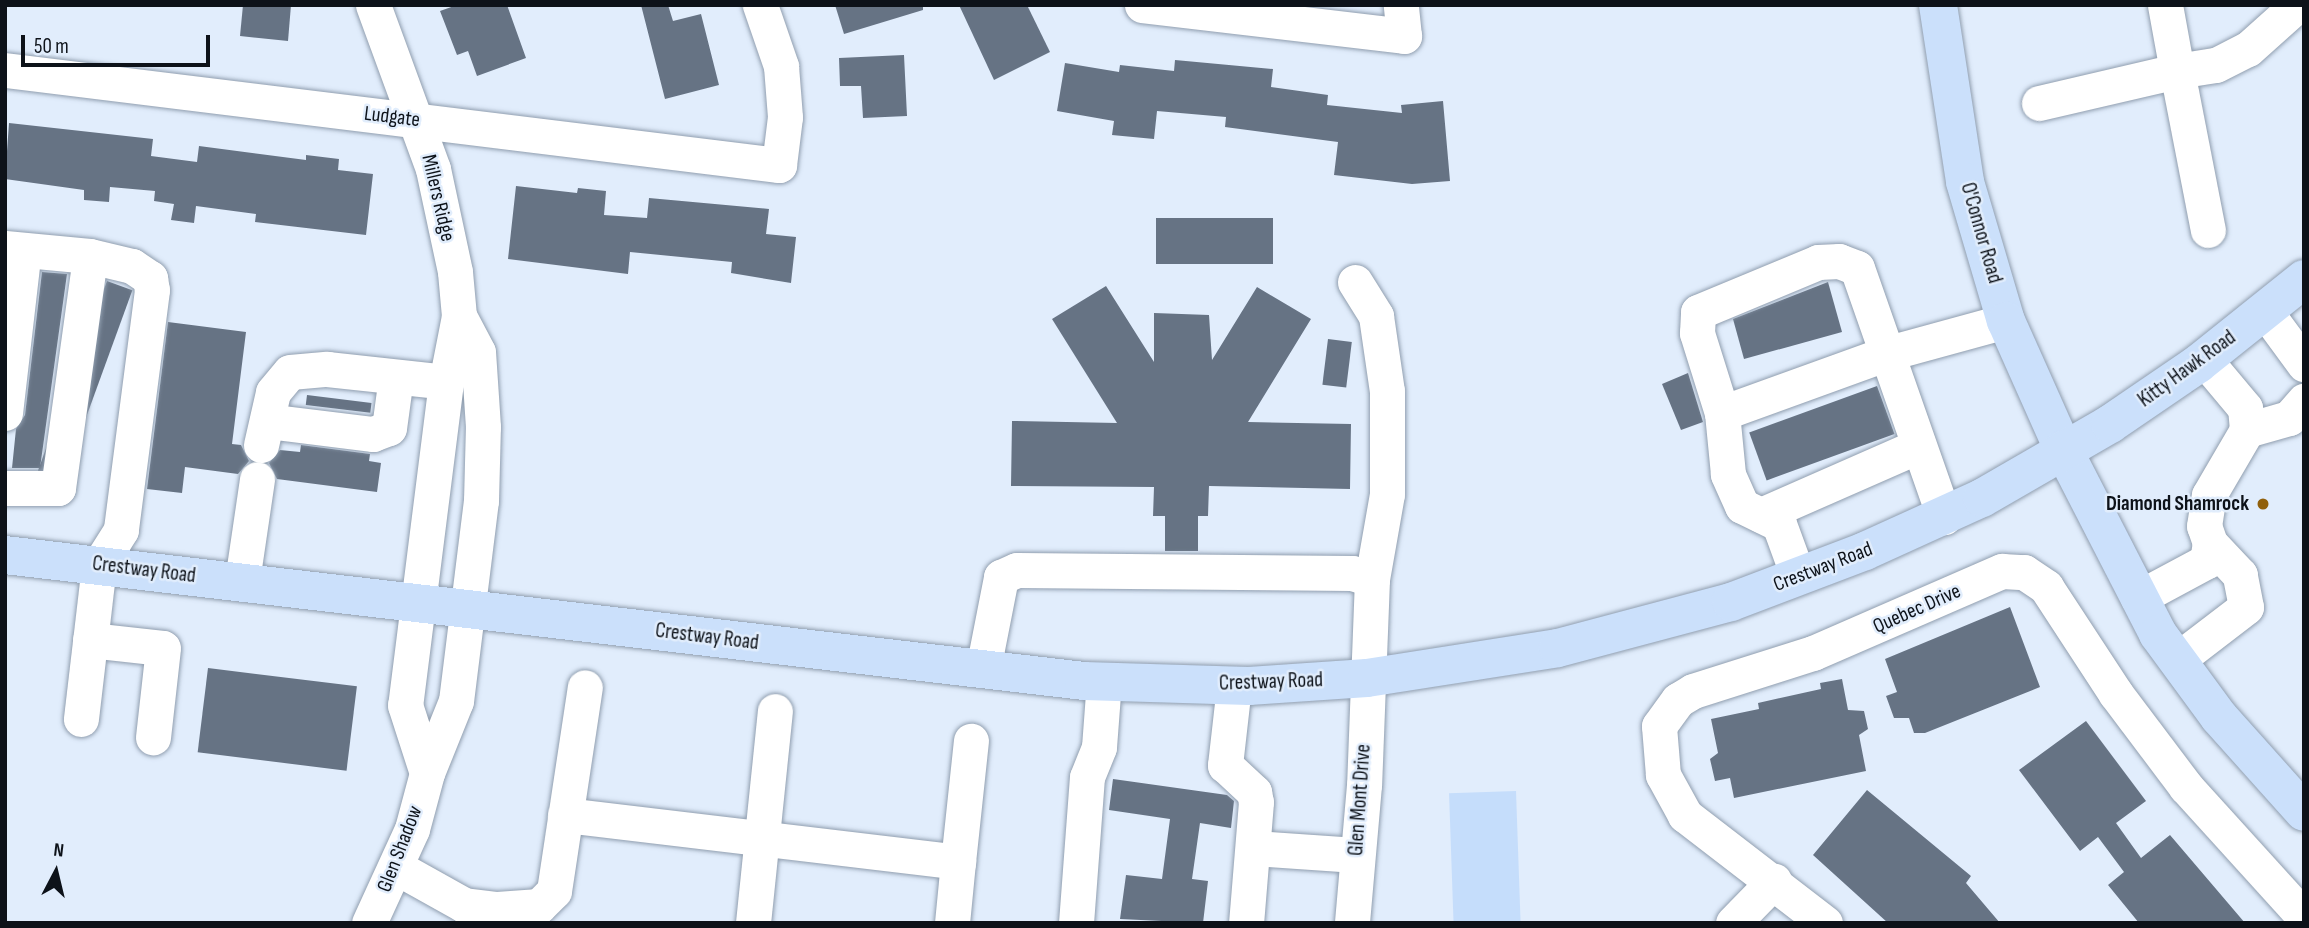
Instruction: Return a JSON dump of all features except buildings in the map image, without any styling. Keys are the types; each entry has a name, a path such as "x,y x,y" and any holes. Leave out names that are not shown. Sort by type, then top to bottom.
{"main road":[{"name":"O'Connor Road","path":"1938,5 1965,182 2006,321 2063,449"},
{"name":"Kitty Hawk Road","path":"2063,449 2110,424 2204,359 2304,279"},
{"name":"Crestway Road","path":"5,555 983,669 1104,681 1234,685 1367,678 1558,648 1731,602 1944,517 2063,449"},
{"path":"2063,449 2138,598 2177,660 2219,717 2304,812"}],"street":[{"name":"Millers Ridge","path":"373,5 433,169 455,272 459,316 446,382 418,602"},
{"name":"Ludgate","path":"5,69 779,165 785,117 781,66 760,5"},
{"path":"1142,5 1402,21"},
{"path":"2165,5 2208,230"},
{"path":"2039,103 2177,71 2216,65 2248,49 2297,5"},
{"path":"5,413 15,249 90,256 132,266 150,278 152,290 121,530 100,565 81,719"},
{"path":"5,488 58,488 90,256"},
{"path":"1798,576 1779,524 1742,506 1728,474 1722,413 1697,333 1698,312 1818,262 1839,261 1857,268 1944,517"},
{"name":"Glen Mont Drive","path":"1352,923 1372,579 1387,494 1387,391 1376,316 1355,282"},
{"path":"2265,311 2304,364"},
{"name":"Millers Ridge","path":"459,316 478,352 482,484 469,608"},
{"path":"1722,413 1885,354 2006,321"},
{"path":"2177,660 2246,607 2240,575 2210,543 2204,526 2209,495 2247,430 2245,408 2204,359"},
{"path":"396,377 389,428 373,434 264,433 273,392 290,372 327,369 446,382"},
{"path":"2247,430 2288,418 2304,401"},
{"path":"1761,515 1918,446"},
{"path":"242,581 257,479"},
{"path":"434,479 482,484"},
{"path":"2138,598 2207,561 2210,543"},
{"path":"983,669 1001,577 1017,570 1352,573 1372,579"},
{"name":"Quebec Drive","path":"1825,923 1773,881 1706,835 1672,796 1658,753 1659,726 1678,701 1693,691 1813,653 2002,571 2024,572 2046,587 2116,694 2186,787 2304,917"},
{"path":"418,602 405,705 427,773"},
{"name":"Glen Shadow","path":"369,923 396,867 427,773 456,701 469,608"},
{"path":"90,640 163,648 153,737"},
{"path":"1076,923 1087,777 1099,747 1104,681"},
{"path":"1234,685 1225,765 1254,792 1253,848 1246,923"},
{"path":"396,867 464,905 497,909 553,907 585,687"},
{"path":"753,923 775,710"},
{"path":"952,923 971,741"},
{"path":"565,814 958,862"},
{"path":"1253,848 1357,855"},
{"path":"1733,923 1773,881"}],"shaded area":[{"path":"1516,791 1521,923 1454,923 1449,793"}],"place":[{"name":"Diamond Shamrock","path":"2263,504"}]}
